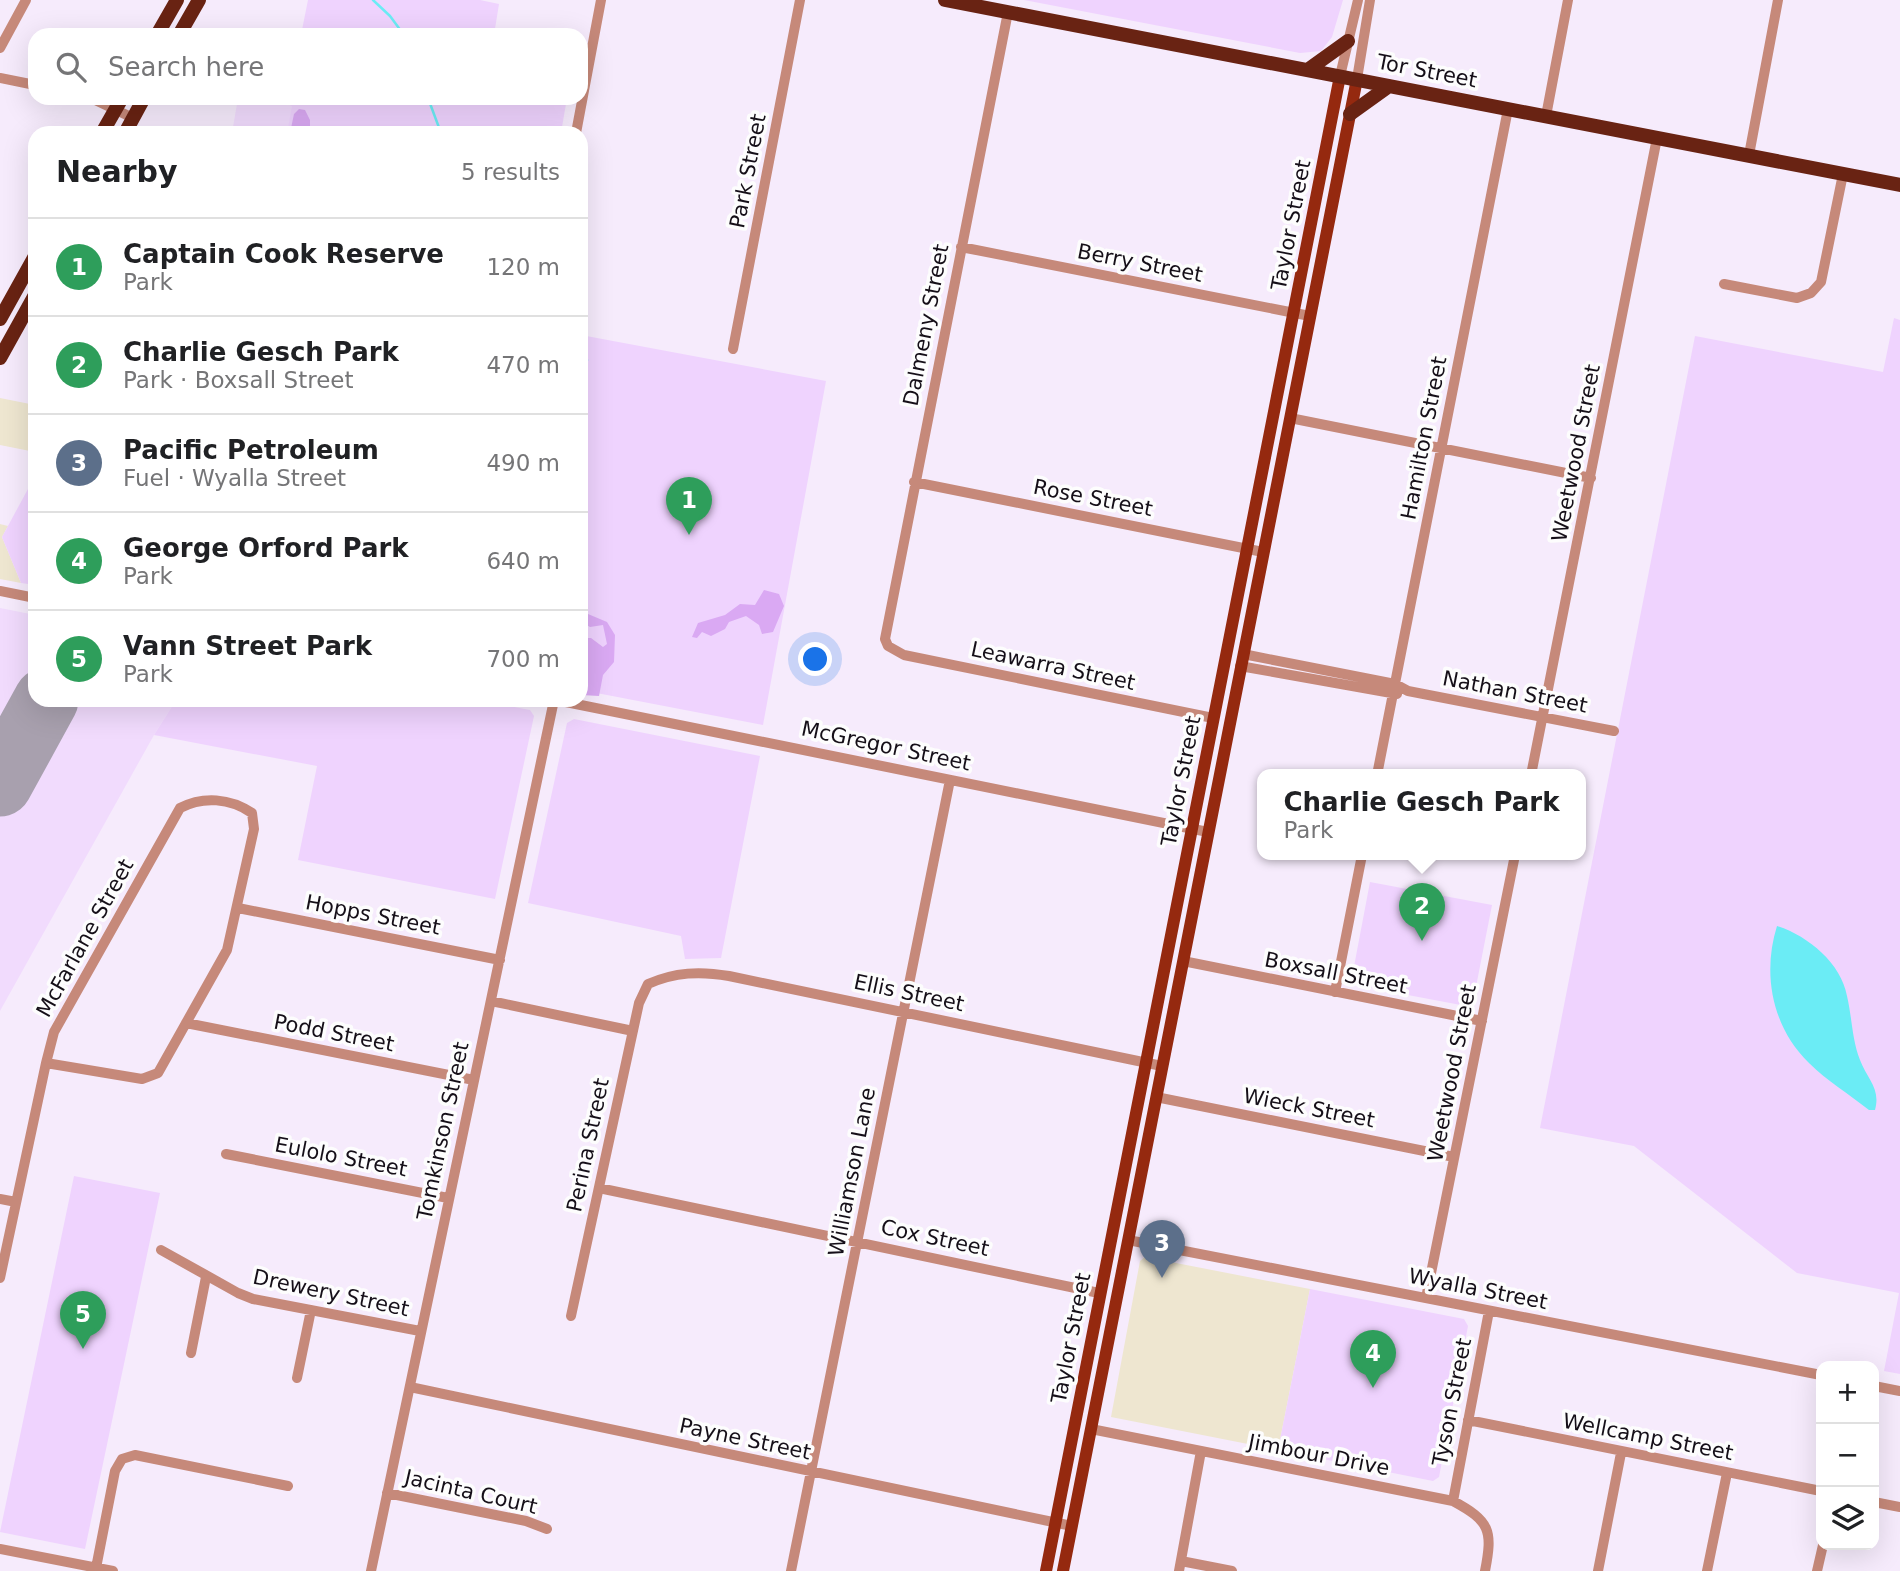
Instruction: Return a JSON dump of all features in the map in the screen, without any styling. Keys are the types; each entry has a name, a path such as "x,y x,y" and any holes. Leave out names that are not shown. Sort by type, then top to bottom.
{"highway":[{"path":"161,28 177,0"},
{"path":"183,28 199,0"},
{"name":"Tor Street","path":"945,0 1900,185"},
{"path":"1309,69 1348,41"},
{"path":"1350,114 1389,86"},
{"path":"106,126 118,105"},
{"path":"129,126 140,105"},
{"path":"0,319 28,269"},
{"path":"0,358 28,308"}],"main road":[{"name":"Taylor Street","path":"1046,1571 1340,75"},
{"name":"Taylor Street","path":"1063,1571 1357,79"},
{"path":"1099,1293 1108,1280 1116,1245 1128,1240"}],"street":[{"path":"0,48 26,0"},
{"path":"588,69 601,0"},
{"name":"Park Street","path":"733,349 800,0"},
{"name":"Taylor Street","path":"1340,75 1358,0"},
{"name":"Taylor Street","path":"1357,79 1370,0"},
{"path":"1546,116 1568,0"},
{"path":"1749,155 1779,0"},
{"name":"Dalmeny Street","path":"888,646 886,629 1008,12"},
{"path":"0,78 28,84"},
{"path":"121,105 133,118"},
{"path":"577,126 581,105"},
{"name":"Hamilton Street","path":"1378,769 1508,108"},
{"name":"Weetwood Street","path":"1532,769 1657,138"},
{"path":"1724,284 1797,298 1811,293 1821,282 1843,174"},
{"name":"Berry Street","path":"961,247 1310,316"},
{"path":"1290,418 1591,478"},
{"name":"Rose Street","path":"914,482 1263,552"},
{"path":"0,591 28,597"},
{"name":"Leawarra Street","path":"888,646 904,655 1213,718"},
{"name":"Nathan Street","path":"1242,660 1614,731"},
{"name":"Tomkinson Street","path":"371,1571 554,707"},
{"name":"McGregor Street","path":"588,707 1208,832"},
{"name":"Williamson Lane","path":"791,1571 950,780"},
{"name":"McFarlane Street","path":"0,1278 54,1032 180,808 199,798 241,806 252,813 254,829 238,908"},
{"path":"1335,992 1361,860"},
{"name":"Weetwood Street","path":"1426,1298 1514,860"},
{"path":"46,1063 142,1079 158,1073 227,950 238,908"},
{"name":"Hopps Street","path":"238,908 500,960"},
{"name":"Boxsall Street","path":"1183,961 1482,1021"},
{"name":"Ellis Street","path":"648,984 668,976 710,973 1162,1066"},
{"name":"Perina Street","path":"571,1316 639,1003 648,984"},
{"path":"491,1002 633,1031"},
{"name":"Podd Street","path":"186,1023 474,1080"},
{"name":"Wieck Street","path":"1156,1097 1454,1157"},
{"name":"Eulolo Street","path":"226,1154 448,1198"},
{"name":"Cox Street","path":"599,1188 1099,1293"},
{"path":"0,1199 16,1202"},
{"name":"Wyalla Street","path":"1128,1240 1816,1374"},
{"name":"Drewery Street","path":"161,1250 206,1277 253,1299 420,1331"},
{"path":"191,1353 206,1277"},
{"path":"297,1378 311,1310"},
{"name":"Tyson Street","path":"1453,1501 1489,1311"},
{"name":"Payne Street","path":"410,1387 811,1473 1072,1525"},
{"path":"1879,1387 1900,1391"},
{"name":"Wellcamp Street","path":"1468,1420 1816,1491"},
{"name":"Jimbour Drive","path":"1091,1429 1453,1501 1473,1512 1489,1528 1490,1545 1485,1571"},
{"path":"1201,1451 1180,1566 1232,1571"},
{"path":"1598,1571 1621,1452"},
{"path":"96,1567 115,1471 122,1459 135,1455 288,1486"},
{"path":"1707,1571 1727,1473"},
{"name":"Jacinta Court","path":"387,1493 526,1521 547,1529"},
{"path":"1879,1503 1900,1507"},
{"path":"0,1549 113,1571"},
{"path":"1818,1571 1822,1550"}],"shaded area":[{"path":"308,0 480,0 499,4 495,28 302,28"},
{"path":"1024,0 1343,0 1332,37 1321,51 1300,53"},
{"path":"237,105 293,106 289,126 233,126"},
{"path":"287,105 566,105 562,126 288,126 292,106"},
{"path":"299,109 305,110 310,126 291,126 294,114"},
{"path":"1894,318 1900,320 1900,1374 1884,1371 1899,1293 1797,1273 1634,1146 1540,1128 1695,336 1883,372"},
{"path":"588,336 826,381 763,725 588,691"},
{"path":"0,398 28,404 28,451 0,445"},
{"path":"28,489 28,584 21,583 2,537"},
{"path":"0,524 8,526 2,537 21,583 0,579"},
{"path":"764,590 779,594 784,606 773,632 762,634 759,625 746,616 729,622 725,629 711,636 702,632 697,638 692,637 698,623 725,615 740,604 755,605"},
{"path":"0,608 28,614 28,707 172,707 0,1011"},
{"path":"588,614 607,622 615,635 614,662 603,675 599,696 588,695 588,638 603,647 607,644 603,625 590,627"},
{"path":"172,707 514,707 530,710 534,716 495,899 298,860 317,766 154,735"},
{"path":"574,719 760,756 721,958 685,959 681,936 528,903 567,723"},
{"path":"1370,882 1492,905 1473,1002 1466,1006 1355,985 1352,977"},
{"path":"74,1176 160,1193 85,1549 0,1532"},
{"path":"1145,1257 1310,1289 1278,1450 1111,1417 1140,1261"},
{"path":"1310,1289 1464,1319 1468,1326 1439,1477 1433,1481 1278,1450"}],"water":[{"path":"1777,926 1800,937 1821,952 1844,984 1857,1052 1875,1090 1875,1110 1869,1110 1816,1070 1796,1049 1786,1033 1774,999 1771,981 1770,963"}],"waterway":[{"path":"373,0 399,28"},
{"path":"431,105 438,126"}],"runway":[{"path":"0,784 42,707"}],"place":[{"name":"Captain Cook Reserve","path":"689,535"},
{"name":"Charlie Gesch Park","path":"1422,941"},
{"name":"Pacific Petroleum","path":"1162,1278"},
{"name":"Vann Street Park","path":"83,1349"},
{"name":"George Orford Park","path":"1373,1388"}]}
